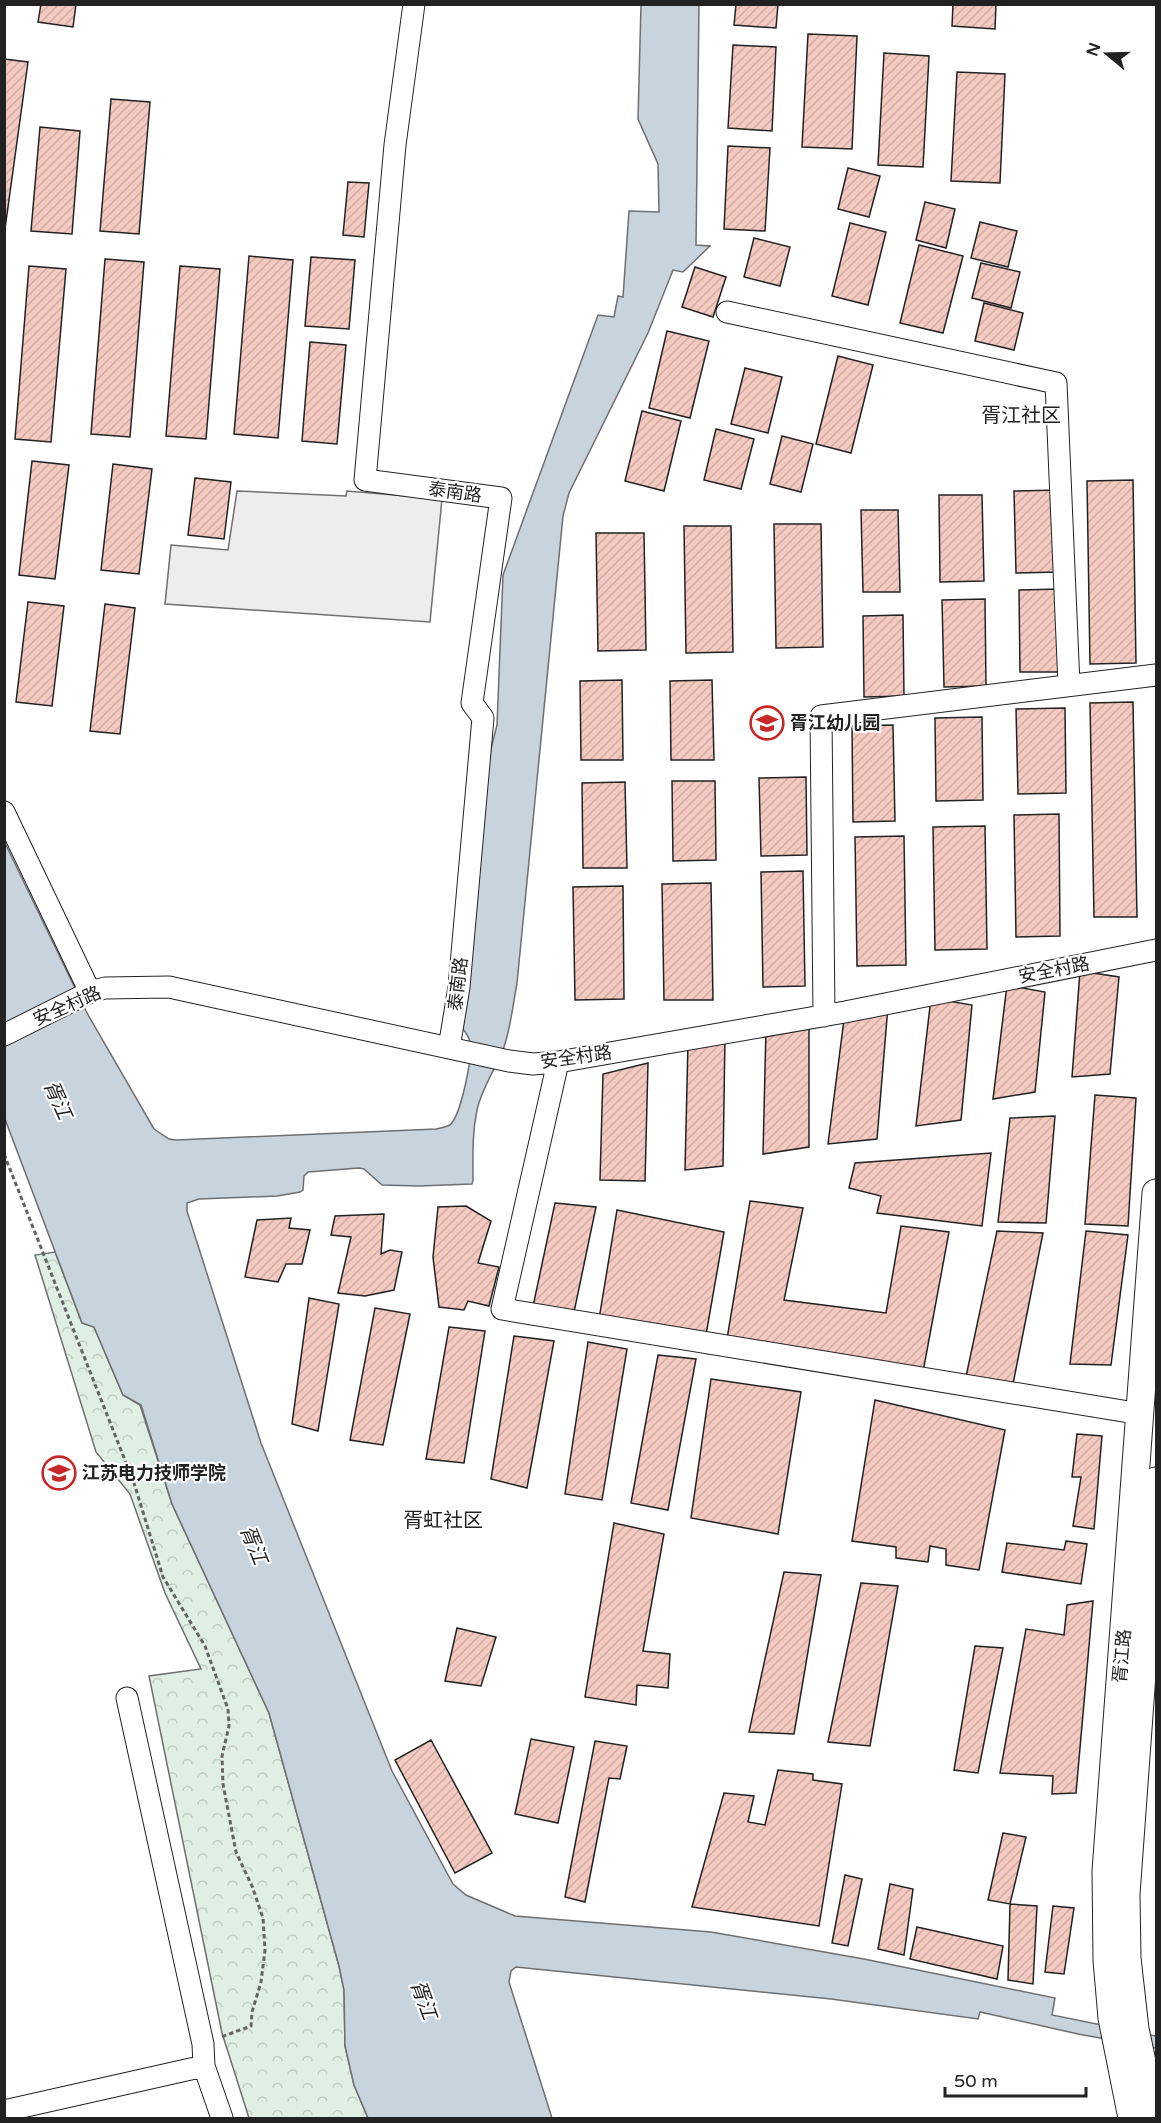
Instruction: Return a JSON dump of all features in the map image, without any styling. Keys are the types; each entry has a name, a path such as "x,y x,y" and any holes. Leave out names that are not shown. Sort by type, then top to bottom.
{"main road":[{"name":"胥江路","path":"1116,1930 1107,1844 1156,1193"},
{"name":"胥江路","path":"1142,2113 1114,2032 1116,1930 1128,1845 1156,1481"}],"street":[{"name":"泰南路","path":"414,4 395,145 365,480 501,498 472,703 483,718 459,987 456,1050"},
{"path":"726,312 1056,382 1069,686"},
{"path":"824,1016 821,716 1156,675"},
{"path":"4,812 86,994"},
{"name":"安全村路","path":"4,1035 86,994 105,988 169,987 456,1050 533,1064 558,1062 824,1016 1156,950"},
{"path":"558,1062 502,1309 1141,1414"},
{"path":"127,1698 202,2044 204,2066 222,2118"},
{"path":"4,2111 204,2066"}],"path":[{"path":"4,1154 134,1483 163,1577 205,1646 228,1708 229,1726 222,1756 223,1784 236,1852 252,1886 263,1918 265,1950 261,1982 252,2013 251,2026 202,2044"}],"green space":[{"path":"55,1252 82,1323 94,1327 123,1395 140,1405 172,1504 269,1713 339,1966 344,1990 345,2046 354,2085 368,2118 249,2118 222,2033 149,1676 201,1669 165,1593 130,1494 96,1452 35,1255"}],"shaded area":[{"path":"237,491 346,496 347,491 442,499 430,622 165,604 171,545 228,550"}],"water":[{"name":"胥江","path":"641,5 699,5 696,245 710,246 683,272 673,270 648,333 569,493 563,516 517,983 504,1047 477,1110 472,1184 382,1185 364,1169 359,1168 308,1172 304,1176 303,1190 300,1192 277,1196 199,1199 187,1203 187,1211 261,1443 392,1771 453,1884 466,1895 515,1916 711,1932 864,1959 1055,1998 1052,2015 1156,2036 1156,2048 1078,2034 980,2012 978,2019 831,1999 516,1967 511,1971 509,1982 552,2118 368,2118 354,2085 345,2046 344,1990 339,1966 269,1713 172,1504 141,1405 123,1395 94,1327 82,1323 5,1119 4,841 87,1013 154,1129 169,1139 436,1129 450,1125 462,1098 470,1059 470,1042 463,1029 490,753 497,725 503,575 598,315 614,317 618,296 623,297 629,211 659,212 658,164 638,119"}],"building":[{"path":"41,4 76,4 73,27 38,22"},
{"path":"736,4 778,4 776,28 734,25"},
{"path":"953,4 996,4 995,29 952,26"},
{"path":"808,34 857,36 852,149 802,147"},
{"path":"733,45 776,47 772,131 728,128"},
{"path":"884,53 929,56 923,167 878,165"},
{"path":"4,59 28,62 4,236"},
{"path":"957,72 1005,74 1000,183 951,181"},
{"path":"111,99 150,102 139,234 100,231"},
{"path":"40,127 80,131 72,234 31,231"},
{"path":"728,146 770,148 765,231 724,229"},
{"path":"848,168 880,176 869,217 838,209"},
{"path":"348,182 369,183 364,237 343,235"},
{"path":"925,202 955,209 946,248 916,240"},
{"path":"980,222 1017,231 1008,267 971,258"},
{"path":"850,223 886,232 868,305 832,296"},
{"path":"754,238 790,247 780,286 744,277"},
{"path":"919,245 963,256 943,333 900,323"},
{"path":"249,256 293,260 278,438 234,434"},
{"path":"311,257 355,260 349,329 305,326"},
{"path":"105,259 144,262 130,437 91,434"},
{"path":"981,263 1020,272 1011,308 972,298"},
{"path":"29,266 66,269 51,442 15,439"},
{"path":"180,266 220,269 206,439 166,436"},
{"path":"695,267 726,277 713,317 682,307"},
{"path":"984,303 1023,313 1014,350 975,341"},
{"path":"667,331 709,341 690,418 649,408"},
{"path":"310,342 346,345 337,444 302,441"},
{"path":"838,356 873,365 851,453 816,444"},
{"path":"745,368 782,377 768,433 731,424"},
{"path":"642,411 681,421 664,491 625,481"},
{"path":"716,429 754,439 741,489 704,480"},
{"path":"782,436 813,444 801,492 770,484"},
{"path":"32,461 69,465 55,579 19,575"},
{"path":"113,464 152,469 139,574 101,570"},
{"path":"195,478 231,482 224,539 188,535"},
{"path":"1133,480 1136,663 1090,664 1087,481"},
{"path":"1058,490 1059,572 1016,573 1014,491"},
{"path":"939,495 982,495 984,581 940,582"},
{"path":"861,510 898,510 900,592 863,592"},
{"path":"774,524 821,524 823,647 776,648"},
{"path":"684,526 731,526 733,652 686,653"},
{"path":"596,533 644,533 646,650 598,651"},
{"path":"1060,589 1061,672 1020,672 1019,590"},
{"path":"985,599 986,686 944,687 942,600"},
{"path":"28,602 64,606 52,706 16,702"},
{"path":"105,604 135,608 120,734 90,731"},
{"path":"903,615 904,696 864,697 863,616"},
{"path":"622,680 623,760 581,760 580,681"},
{"path":"712,680 714,760 671,760 670,681"},
{"path":"1133,702 1137,917 1094,917 1090,703"},
{"path":"1065,708 1066,793 1018,794 1016,709"},
{"path":"982,717 983,800 936,801 935,718"},
{"path":"893,725 895,821 853,822 852,726"},
{"path":"806,777 807,855 761,856 759,778"},
{"path":"672,781 715,781 716,860 673,861"},
{"path":"625,782 627,868 583,868 582,783"},
{"path":"1059,814 1060,936 1016,937 1014,815"},
{"path":"985,826 987,949 935,950 933,827"},
{"path":"904,836 906,965 857,966 855,837"},
{"path":"803,871 805,986 763,987 761,872"},
{"path":"711,883 713,1000 664,1000 662,884"},
{"path":"623,886 624,999 575,1000 573,887"},
{"path":"1080,971 1119,977 1110,1074 1072,1077"},
{"path":"1007,985 1045,992 1035,1092 993,1099"},
{"path":"931,998 972,1005 961,1120 916,1126"},
{"path":"888,1006 877,1139 828,1144 845,1012"},
{"path":"809,1020 809,1147 763,1154 766,1028"},
{"path":"725,1036 723,1166 685,1170 688,1042"},
{"path":"648,1063 645,1181 600,1180 603,1074"},
{"path":"1095,1095 1136,1098 1128,1226 1085,1224"},
{"path":"1055,1116 1046,1223 998,1222 1010,1118"},
{"path":"991,1153 982,1226 877,1213 881,1196 849,1188 855,1163"},
{"path":"750,1201 803,1208 784,1300 886,1313 901,1226 949,1232 923,1372 727,1339"},
{"path":"555,1203 596,1207 573,1317 532,1311"},
{"path":"466,1206 491,1221 478,1263 499,1267 489,1306 468,1301 464,1310 439,1307 433,1257 438,1207"},
{"path":"617,1210 724,1232 706,1335 599,1319"},
{"path":"384,1214 381,1254 390,1250 402,1252 394,1290 365,1296 338,1293 351,1237 331,1235 335,1216"},
{"path":"291,1218 289,1228 310,1230 302,1264 286,1264 278,1282 245,1277 257,1220"},
{"path":"997,1231 1043,1233 1012,1389 964,1386"},
{"path":"1086,1231 1128,1235 1111,1365 1070,1364"},
{"path":"309,1298 339,1304 318,1431 292,1424"},
{"path":"375,1308 410,1314 383,1445 350,1440"},
{"path":"449,1327 485,1331 464,1463 426,1459"},
{"path":"514,1336 554,1341 527,1488 491,1479"},
{"path":"588,1342 627,1349 602,1500 565,1494"},
{"path":"658,1355 696,1359 668,1510 631,1503"},
{"path":"711,1379 801,1392 778,1534 691,1518"},
{"path":"875,1400 1005,1430 979,1570 946,1565 946,1549 930,1546 928,1562 896,1558 896,1547 852,1541"},
{"path":"1077,1434 1102,1436 1094,1529 1073,1526 1081,1477 1072,1477"},
{"path":"614,1523 664,1534 643,1651 670,1654 668,1688 637,1685 636,1705 585,1697"},
{"path":"1066,1541 1087,1544 1081,1584 1002,1572 1007,1543 1064,1550"},
{"path":"784,1572 821,1575 794,1734 749,1732"},
{"path":"861,1583 898,1586 870,1746 828,1742"},
{"path":"1093,1601 1076,1793 1052,1794 1053,1776 1000,1773 1026,1629 1064,1635 1067,1605"},
{"path":"457,1628 496,1637 481,1686 445,1681"},
{"path":"975,1646 1003,1648 978,1773 954,1770"},
{"path":"531,1739 574,1747 558,1823 515,1814"},
{"path":"431,1740 492,1853 455,1873 395,1760"},
{"path":"595,1741 627,1746 620,1779 609,1778 585,1902 565,1897"},
{"path":"778,1770 813,1774 813,1780 842,1784 819,1926 692,1907 724,1793 754,1796 748,1822 765,1825"},
{"path":"1003,1833 1026,1837 1010,1904 988,1900"},
{"path":"845,1875 862,1879 848,1946 832,1943"},
{"path":"890,1884 913,1889 904,1955 878,1949"},
{"path":"1010,1904 1037,1906 1033,1984 1008,1980"},
{"path":"1053,1906 1074,1908 1064,1974 1045,1972"},
{"path":"917,1927 1003,1946 997,1979 910,1959"}],"place":[{"name":"胥江幼儿园","path":"767,723"},
{"name":"江苏电力技师学院","path":"59,1473"}],"district":[{"name":"胥江社区","path":"1021,416"},
{"name":"胥虹社区","path":"443,1521"}]}
